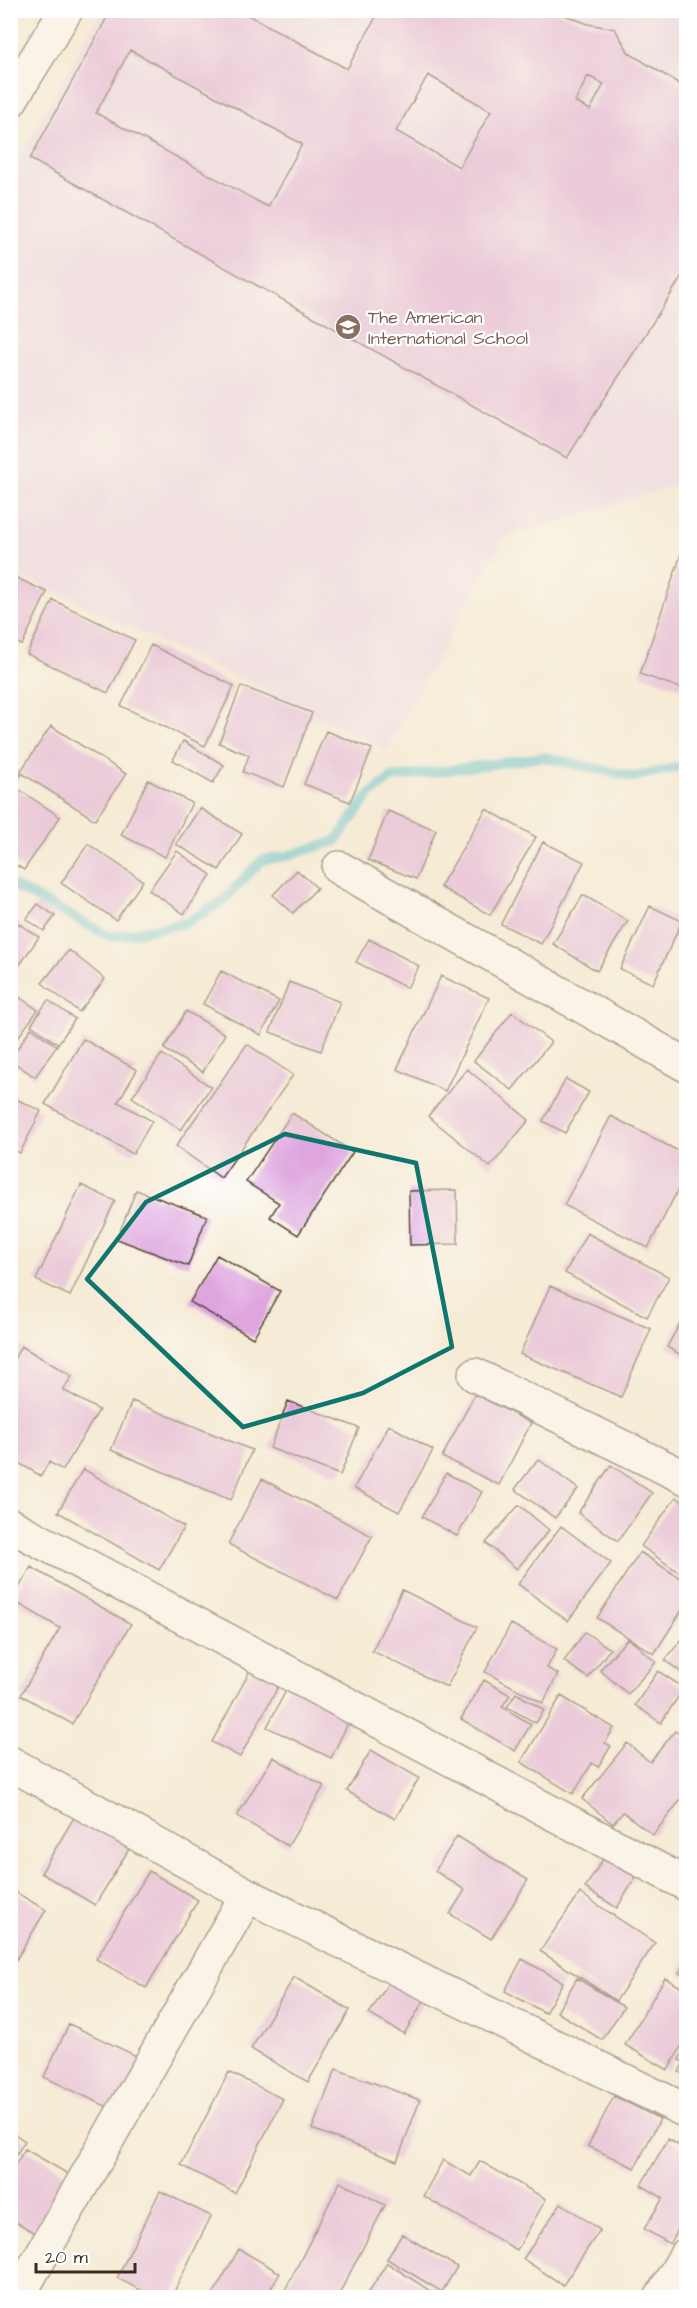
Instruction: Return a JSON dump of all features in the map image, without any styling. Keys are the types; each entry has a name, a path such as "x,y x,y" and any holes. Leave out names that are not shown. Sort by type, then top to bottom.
{"street":[{"path":"10,101 66,10"},
{"path":"339,868 687,1065"},
{"path":"475,1375 687,1478"},
{"path":"10,1525 687,1884"},
{"path":"10,1763 247,1895 687,2111"},
{"path":"24,2295 247,1895"},
{"path":"661,2298 687,2254"}],"highlighted area":[{"path":"285,1134 416,1163 452,1347 363,1393 243,1427 87,1279 146,1202"}],"shaded area":[{"name":"The American International School","path":"101,11 686,11 686,482 503,539 387,749 11,571 11,172"}],"building":[{"path":"111,10 239,10 347,69 380,10 552,10 588,24 615,29 629,53 686,88 686,270 567,458 30,159","holes":["130,50 302,144 268,207 96,113","428,75 491,111 459,167 396,131","588,76 604,84 590,110 575,102"]},
{"path":"686,540 686,690 640,674"},
{"path":"10,575 47,592 22,645 10,640"},
{"path":"53,600 135,640 108,693 27,654"},
{"path":"151,645 234,686 205,746 121,706"},
{"path":"241,686 312,713 284,787 243,772 249,755 219,743"},
{"path":"51,726 126,774 95,820 20,772"},
{"path":"326,731 372,749 350,802 304,784"},
{"path":"183,741 224,765 213,783 173,760"},
{"path":"10,766 22,774 10,788"},
{"path":"148,780 192,803 165,857 121,835"},
{"path":"17,788 60,817 24,870 10,861 10,798"},
{"path":"200,808 242,834 219,870 176,844"},
{"path":"486,809 536,837 490,915 440,887"},
{"path":"388,811 436,830 416,879 368,860"},
{"path":"543,842 584,862 541,944 501,924"},
{"path":"88,844 143,881 116,920 61,883"},
{"path":"177,851 211,875 184,914 149,890"},
{"path":"297,870 317,888 293,913 273,895"},
{"path":"583,895 628,921 597,971 553,944"},
{"path":"38,904 55,916 44,931 26,919"},
{"path":"650,906 682,921 653,984 620,969"},
{"path":"10,918 39,937 10,979"},
{"path":"369,939 419,966 407,988 356,962"},
{"path":"69,950 105,979 79,1012 42,983"},
{"path":"221,971 279,1001 261,1035 203,1004"},
{"path":"441,976 489,998 445,1091 397,1069"},
{"path":"289,982 340,1002 321,1051 270,1032"},
{"path":"10,991 38,1010 14,1043 10,1041"},
{"path":"48,1000 75,1019 58,1044 31,1025"},
{"path":"186,1011 225,1034 203,1072 164,1049"},
{"path":"512,1012 551,1042 512,1090 474,1061"},
{"path":"31,1028 57,1046 35,1077 10,1060"},
{"path":"83,1039 137,1070 118,1102 152,1121 133,1154 45,1104"},
{"path":"247,1044 293,1075 221,1178 176,1146"},
{"path":"162,1054 211,1087 181,1130 132,1097"},
{"path":"467,1069 529,1120 490,1167 428,1116"},
{"path":"566,1079 589,1092 565,1133 543,1121"},
{"path":"10,1096 41,1111 20,1153 10,1148"},
{"path":"292,1113 353,1152 298,1235 270,1217 279,1203 246,1182"},
{"path":"611,1116 686,1155 686,1174 648,1248 564,1205"},
{"path":"81,1185 115,1201 70,1296 36,1280"},
{"path":"136,1190 207,1216 188,1266 117,1239"},
{"path":"457,1190 458,1244 410,1245 409,1191"},
{"path":"587,1233 669,1277 647,1317 565,1273"},
{"path":"217,1255 280,1291 253,1338 190,1302"},
{"path":"550,1286 651,1329 621,1397 520,1354"},
{"path":"686,1312 686,1358 667,1347"},
{"path":"21,1346 72,1376 63,1390 99,1410 63,1470 49,1462 41,1476 10,1458 10,1359 13,1361"},
{"path":"475,1394 531,1423 499,1485 442,1457"},
{"path":"132,1401 252,1450 231,1500 111,1450"},
{"path":"288,1401 359,1428 340,1475 270,1448"},
{"path":"389,1425 433,1450 399,1512 354,1488"},
{"path":"538,1459 578,1489 555,1518 515,1489"},
{"path":"611,1465 652,1493 618,1541 578,1513"},
{"path":"83,1469 184,1527 159,1570 58,1512"},
{"path":"446,1473 482,1492 457,1536 422,1517"},
{"path":"262,1479 372,1536 338,1600 228,1544"},
{"path":"676,1497 686,1504 686,1577 641,1546"},
{"path":"519,1505 549,1530 517,1569 486,1543"},
{"path":"561,1526 611,1563 568,1621 518,1584"},
{"path":"640,1552 686,1582 686,1604 654,1654 597,1618"},
{"path":"31,1567 131,1624 72,1724 21,1695 60,1628 12,1600"},
{"path":"402,1590 477,1627 447,1687 372,1651"},
{"path":"511,1624 557,1649 547,1668 558,1674 543,1703 485,1672"},
{"path":"585,1632 610,1649 588,1678 564,1661"},
{"path":"686,1634 686,1676 665,1660"},
{"path":"628,1638 656,1662 628,1694 600,1670"},
{"path":"252,1667 280,1683 240,1757 212,1742"},
{"path":"658,1671 684,1688 661,1723 635,1705"},
{"path":"484,1680 510,1695 502,1707 531,1724 515,1751 461,1719"},
{"path":"289,1685 352,1715 331,1758 267,1727"},
{"path":"516,1693 544,1710 536,1723 507,1707"},
{"path":"561,1696 614,1728 605,1743 611,1746 598,1767 592,1763 573,1794 521,1762"},
{"path":"675,1731 686,1739 686,1793 653,1835 623,1812 613,1824 582,1799 627,1743 650,1762"},
{"path":"371,1750 419,1778 395,1819 347,1791"},
{"path":"273,1757 324,1786 288,1846 237,1816"},
{"path":"82,1804 137,1836 95,1905 41,1873"},
{"path":"457,1836 528,1880 491,1939 450,1914 465,1890 435,1871"},
{"path":"608,1851 640,1870 617,1908 585,1888"},
{"path":"149,1871 198,1900 146,1988 96,1959"},
{"path":"10,1889 46,1910 10,1970"},
{"path":"580,1893 655,1943 616,2001 540,1951"},
{"path":"686,1958 686,1977 679,1973"},
{"path":"522,1959 563,1982 545,2013 505,1991"},
{"path":"294,1977 350,2010 308,2082 251,2049"},
{"path":"577,1978 624,2007 602,2040 557,2012"},
{"path":"665,1978 686,1990 686,2038 668,2070 625,2045"},
{"path":"391,1979 425,1999 404,2034 369,2014"},
{"path":"69,2024 145,2060 120,2113 44,2077"},
{"path":"686,2045 686,2076 679,2072 684,2062 679,2060"},
{"path":"336,2069 420,2100 397,2161 312,2129"},
{"path":"229,2072 283,2099 235,2193 181,2165"},
{"path":"614,2096 660,2119 635,2168 588,2146"},
{"path":"10,2131 25,2141 10,2164"},
{"path":"668,2139 686,2150 686,2216 670,2244 644,2229 663,2198 641,2185"},
{"path":"25,2149 77,2179 43,2237 10,2219 10,2173"},
{"path":"443,2160 471,2176 480,2161 546,2199 517,2250 423,2196"},
{"path":"340,2182 385,2205 337,2298 281,2298"},
{"path":"160,2191 211,2216 171,2298 156,2298 117,2278"},
{"path":"561,2203 600,2230 563,2285 523,2259"},
{"path":"402,2234 457,2267 442,2292 387,2259"},
{"path":"239,2249 280,2273 265,2298 211,2298"},
{"path":"387,2263 441,2298 365,2298"}],"waterway":[{"path":"10,884 111,937 186,923 223,901 262,860 287,856 336,841 369,795 391,778 543,757 634,777 686,765"}],"place":[{"name":"The American International School","path":"348,327"}]}
